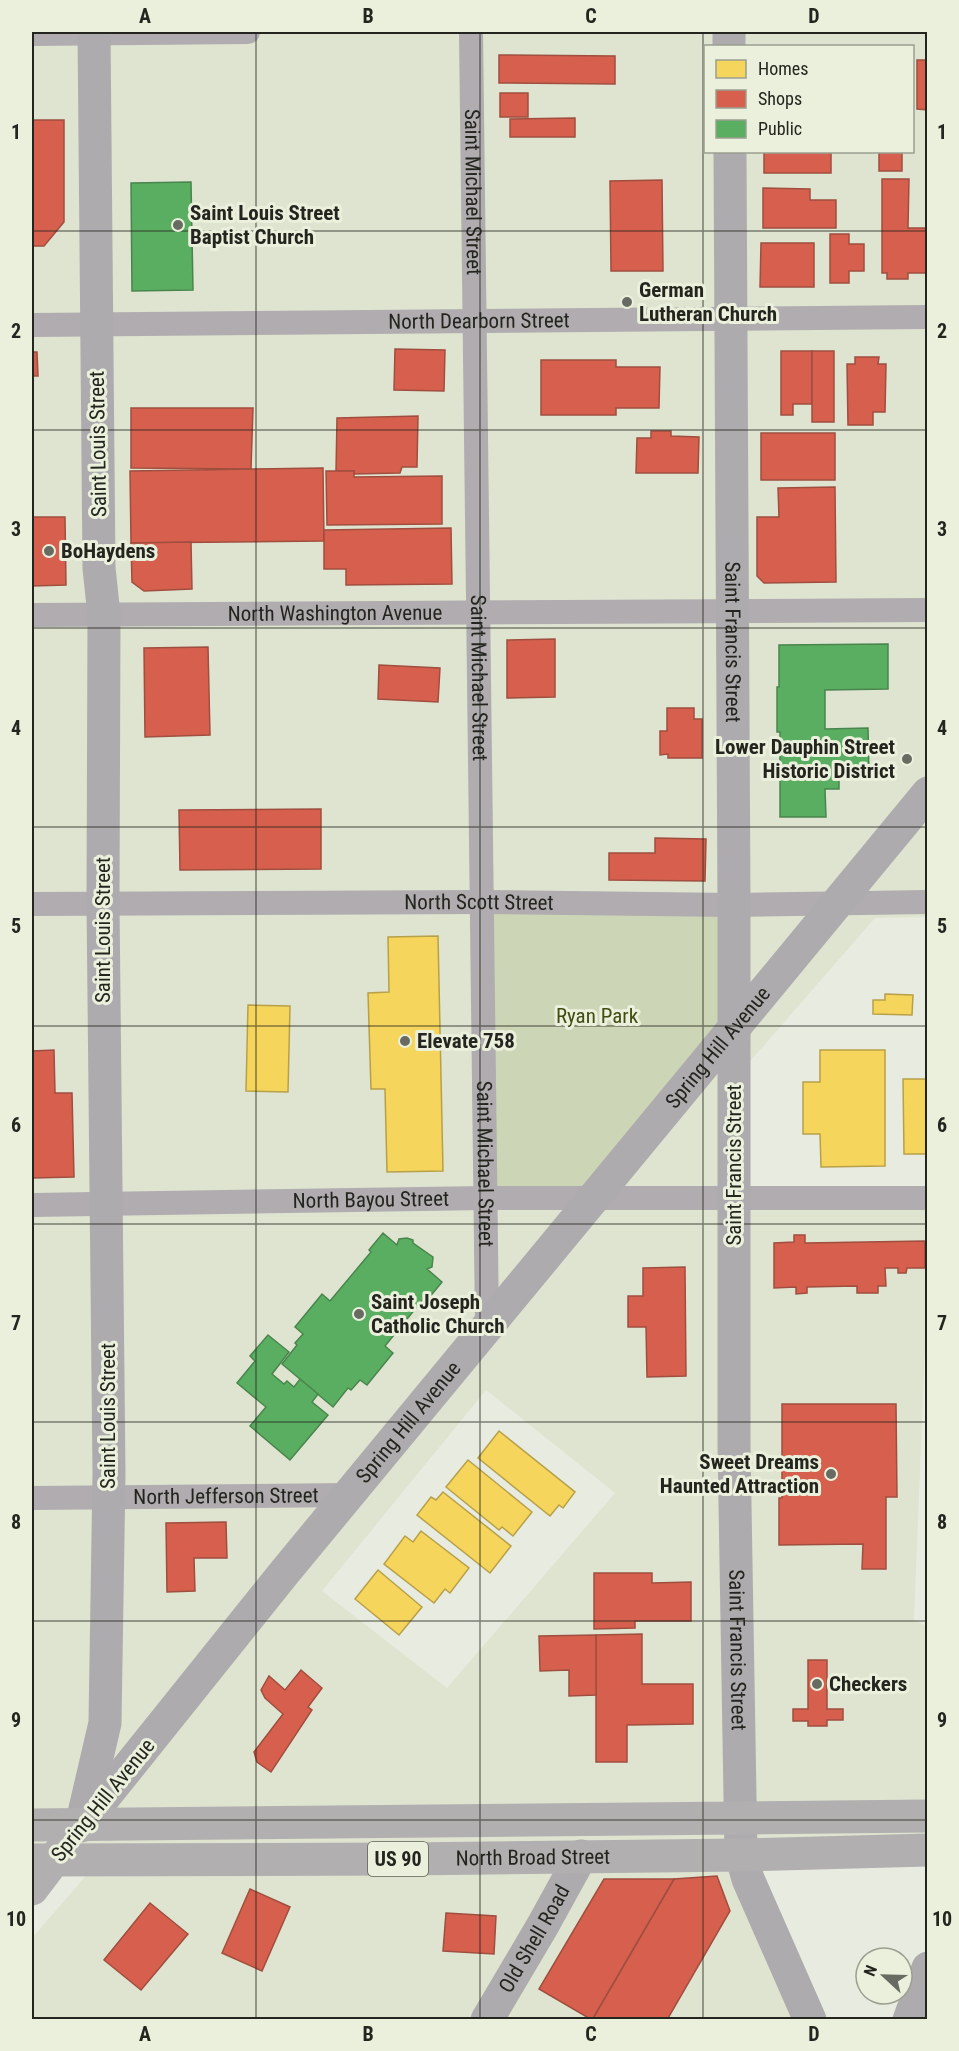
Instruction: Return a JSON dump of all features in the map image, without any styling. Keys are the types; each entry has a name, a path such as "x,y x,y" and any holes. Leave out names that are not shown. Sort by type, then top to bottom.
{"main road":[{"name":"North Broad Street","path":"32,1825 927,1816"},
{"name":"Spring Hill Avenue","path":"32,1889 43,1860 81,1826"},
{"name":"North Broad Street","path":"43,1860 741,1855 927,1850"}],"street":[{"name":"Saint Louis Street","path":"81,1826 105,1723 109,1496 103,903 104,615 99,568 94,32"},
{"path":"32,34 248,32"},
{"name":"Saint Michael Street","path":"471,32 487,1325"},
{"name":"Saint Francis Street","path":"730,153 734,1445 741,1855 748,1879 810,2019"},
{"name":"North Dearborn Street","path":"32,325 927,317"},
{"name":"North Washington Avenue","path":"32,615 927,610"},
{"name":"Spring Hill Avenue","path":"81,1826 284,1573 927,792"},
{"name":"North Scott Street","path":"32,904 927,902"},
{"name":"North Bayou Street","path":"32,1205 486,1198 927,1198"},
{"name":"North Jefferson Street","path":"32,1498 349,1495"},
{"name":"Old Shell Road","path":"487,2019 581,1856"}],"shaded area":[{"path":"32,32 927,32 927,917 875,918 746,1066 746,1186 927,1187 927,1298 914,1620 927,1626 927,1862 731,1871 797,2020 490,2020 474,2011 469,2020 32,2019 32,1938 91,1870 32,1873","holes":["486,1390 615,1493 447,1688 322,1591"]}],"green space":[{"name":"Ryan Park","path":"481,902 734,905 734,1029 592,1198 486,1198"}],"building: Homes":[{"name":"Elevate 758","path":"438,936 443,1171 387,1172 385,1089 371,1089 368,993 389,992 388,937"},
{"path":"885,994 913,995 912,1015 873,1014 873,1000 885,1000"},
{"path":"248,1005 290,1006 288,1092 246,1091"},
{"path":"820,1050 885,1050 885,1166 821,1167 820,1134 803,1134 803,1082 820,1082"},
{"path":"903,1079 928,1079 928,1154 904,1154"},
{"path":"499,1431 575,1492 563,1508 559,1505 550,1516 478,1458"},
{"path":"468,1460 532,1512 513,1536 502,1527 499,1530 446,1487"},
{"path":"443,1492 511,1546 490,1573 417,1515 431,1497 436,1500"},
{"path":"421,1531 469,1568 450,1593 445,1589 434,1603 384,1564 405,1536 413,1542"},
{"path":"378,1570 422,1607 399,1635 355,1599"}],"building: Shops":[{"path":"499,55 615,56 615,84 499,83"},
{"path":"917,60 928,60 928,110 917,109"},
{"path":"500,93 528,93 528,117 500,117"},
{"path":"575,118 575,137 510,137 510,119"},
{"path":"32,120 64,120 64,222 44,246 32,246"},
{"path":"764,153 831,153 831,173 764,173"},
{"path":"879,153 902,153 902,171 879,171"},
{"path":"882,179 909,179 908,228 928,228 928,273 908,273 908,279 887,279 887,273 882,273"},
{"path":"662,180 663,271 611,271 610,181"},
{"path":"763,188 810,189 810,200 836,200 836,228 763,228"},
{"path":"830,234 849,234 849,244 864,244 864,271 849,271 849,283 830,283"},
{"path":"761,243 814,243 814,287 760,287"},
{"path":"395,349 445,350 444,391 394,390"},
{"path":"781,351 812,351 812,404 793,404 793,415 781,415"},
{"path":"812,351 834,351 834,422 812,422"},
{"path":"32,352 37,352 38,376 32,376"},
{"path":"855,357 879,357 878,364 886,364 885,412 873,412 873,425 848,425 847,364 855,364"},
{"path":"541,360 616,360 616,367 660,367 659,408 616,408 616,415 541,415"},
{"path":"131,408 253,408 251,469 131,468"},
{"path":"418,416 417,467 402,467 400,473 354,474 354,471 336,471 337,418"},
{"path":"651,431 671,431 671,436 699,437 698,473 636,473 637,438 651,438"},
{"path":"761,433 835,433 835,480 761,480"},
{"path":"323,468 324,541 131,543 130,471"},
{"path":"326,471 354,471 354,477 442,476 442,524 327,525"},
{"path":"835,487 836,582 764,583 757,576 757,517 779,517 778,488"},
{"name":"BoHaydens","path":"32,517 65,517 66,585 32,586"},
{"path":"451,528 452,584 346,585 346,569 324,569 324,530"},
{"path":"191,542 192,589 144,591 132,582 131,543"},
{"path":"555,639 555,697 507,698 507,640"},
{"path":"208,647 210,735 145,737 144,648"},
{"path":"379,665 440,668 438,702 378,699"},
{"path":"667,708 694,708 694,719 702,719 702,758 668,758 668,754 660,755 660,731 667,731"},
{"path":"321,809 321,869 180,870 179,810"},
{"path":"655,838 706,839 705,881 609,880 609,853 655,853"},
{"path":"54,1050 55,1093 72,1093 74,1177 32,1178 32,1051"},
{"path":"794,1235 805,1235 805,1243 925,1241 925,1268 907,1268 906,1273 898,1273 898,1268 885,1268 886,1286 878,1286 878,1293 857,1293 857,1286 807,1287 807,1293 796,1294 796,1287 774,1288 774,1243 794,1242"},
{"path":"685,1267 686,1376 647,1377 646,1327 628,1327 628,1296 643,1296 643,1268"},
{"path":"782,1404 896,1404 897,1497 886,1497 886,1569 862,1569 863,1544 779,1545 779,1498 782,1498"},
{"path":"226,1522 227,1558 194,1558 195,1591 167,1592 166,1523"},
{"path":"594,1573 652,1573 652,1583 691,1582 691,1621 635,1621 635,1628 594,1629"},
{"path":"642,1634 642,1684 693,1684 693,1724 627,1725 627,1762 596,1762 596,1635"},
{"path":"596,1635 596,1695 569,1696 569,1670 540,1671 539,1636"},
{"name":"Checkers","path":"808,1660 827,1660 827,1709 843,1709 843,1720 827,1720 827,1726 808,1726 808,1721 793,1721 793,1709 808,1709"},
{"path":"301,1670 322,1688 308,1707 312,1710 271,1772 257,1762 254,1752 283,1714 265,1698 261,1690 269,1676 285,1690"},
{"path":"717,1876 730,1911 667,2020 592,2020 674,1879"},
{"path":"604,1879 674,1879 592,2020 539,1989"},
{"path":"250,1889 290,1907 262,1971 222,1953"},
{"path":"150,1903 188,1934 141,1990 104,1960"},
{"path":"446,1913 496,1916 494,1954 443,1951"}],"building: Public":[{"path":"191,182 193,290 132,291 131,183"},
{"path":"888,644 888,689 825,690 825,729 868,728 869,775 839,775 839,789 825,789 826,817 780,817 780,732 777,732 779,645"},
{"name":"Saint Joseph Catholic Church","path":"383,1233 397,1245 399,1239 413,1240 413,1243 433,1257 432,1267 427,1269 442,1282 428,1299 425,1297 385,1346 393,1353 367,1385 360,1380 351,1390 348,1388 333,1407 282,1364 303,1334 295,1327 322,1294 330,1301 371,1252 369,1250"},
{"path":"268,1335 289,1352 272,1374 284,1384 287,1381 294,1387 300,1379 318,1394 312,1402 328,1415 290,1460 250,1426 266,1407 237,1383 255,1361 250,1356"}],"place":[{"name":"Saint Louis Street Baptist Church","path":"178,225"},
{"name":"German Lutheran Church","path":"627,302"},
{"name":"BoHaydens","path":"49,551"},
{"name":"Lower Dauphin Street Historic District","path":"907,759"},
{"name":"Elevate 758","path":"405,1041"},
{"name":"Saint Joseph Catholic Church","path":"359,1314"},
{"name":"Sweet Dreams Haunted Attraction","path":"831,1474"},
{"name":"Checkers","path":"817,1684"}]}
